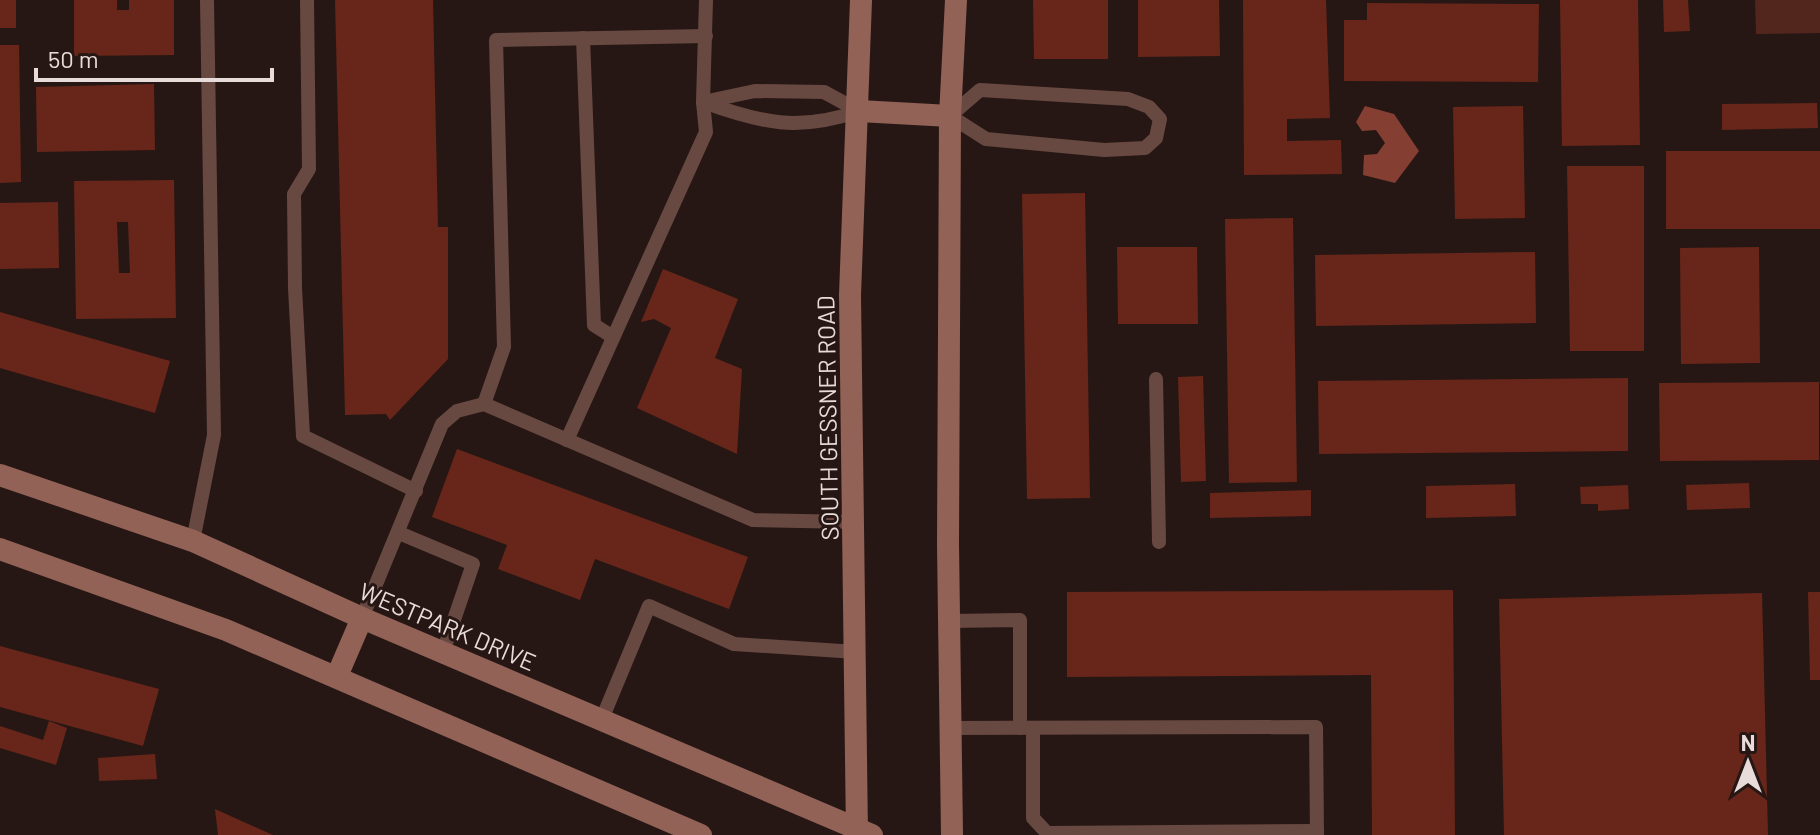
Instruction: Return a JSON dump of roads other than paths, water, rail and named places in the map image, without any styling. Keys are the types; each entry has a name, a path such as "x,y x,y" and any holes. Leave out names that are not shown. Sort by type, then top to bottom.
{"main road":[{"name":"SOUTH GESSNER ROAD","path":"861,0 850,295 862,833"},
{"path":"952,835 949,621 950,116 956,0"},
{"path":"859,111 950,116"},
{"name":"WESTPARK DRIVE","path":"0,475 193,541 362,618 862,833"},
{"path":"0,549 226,630 701,835"},
{"path":"337,676 362,618"}],"lane":[{"path":"193,541 214,435 207,0"},
{"path":"307,0 309,169 294,194 295,288 303,436 416,491"},
{"path":"567,440 706,132 703,102 706,0"},
{"path":"484,404 504,347 496,40 706,36"},
{"path":"583,38 594,325 613,337"},
{"path":"980,90 1128,99 1149,107 1160,119 1156,138 1145,148 1104,150 986,139 950,116 980,90"},
{"path":"703,102 755,91 824,92 859,111"},
{"path":"703,102 755,121 824,123 859,111"},
{"path":"1156,379 1159,542"},
{"path":"362,618 442,424 457,411 484,404 753,520 854,522"},
{"path":"399,533 473,564 443,652"},
{"path":"602,719 649,606 734,644 856,652"},
{"path":"949,621 1020,620 1027,728 1033,818 1049,834 1317,833 1316,727 1027,728 952,728"}]}
